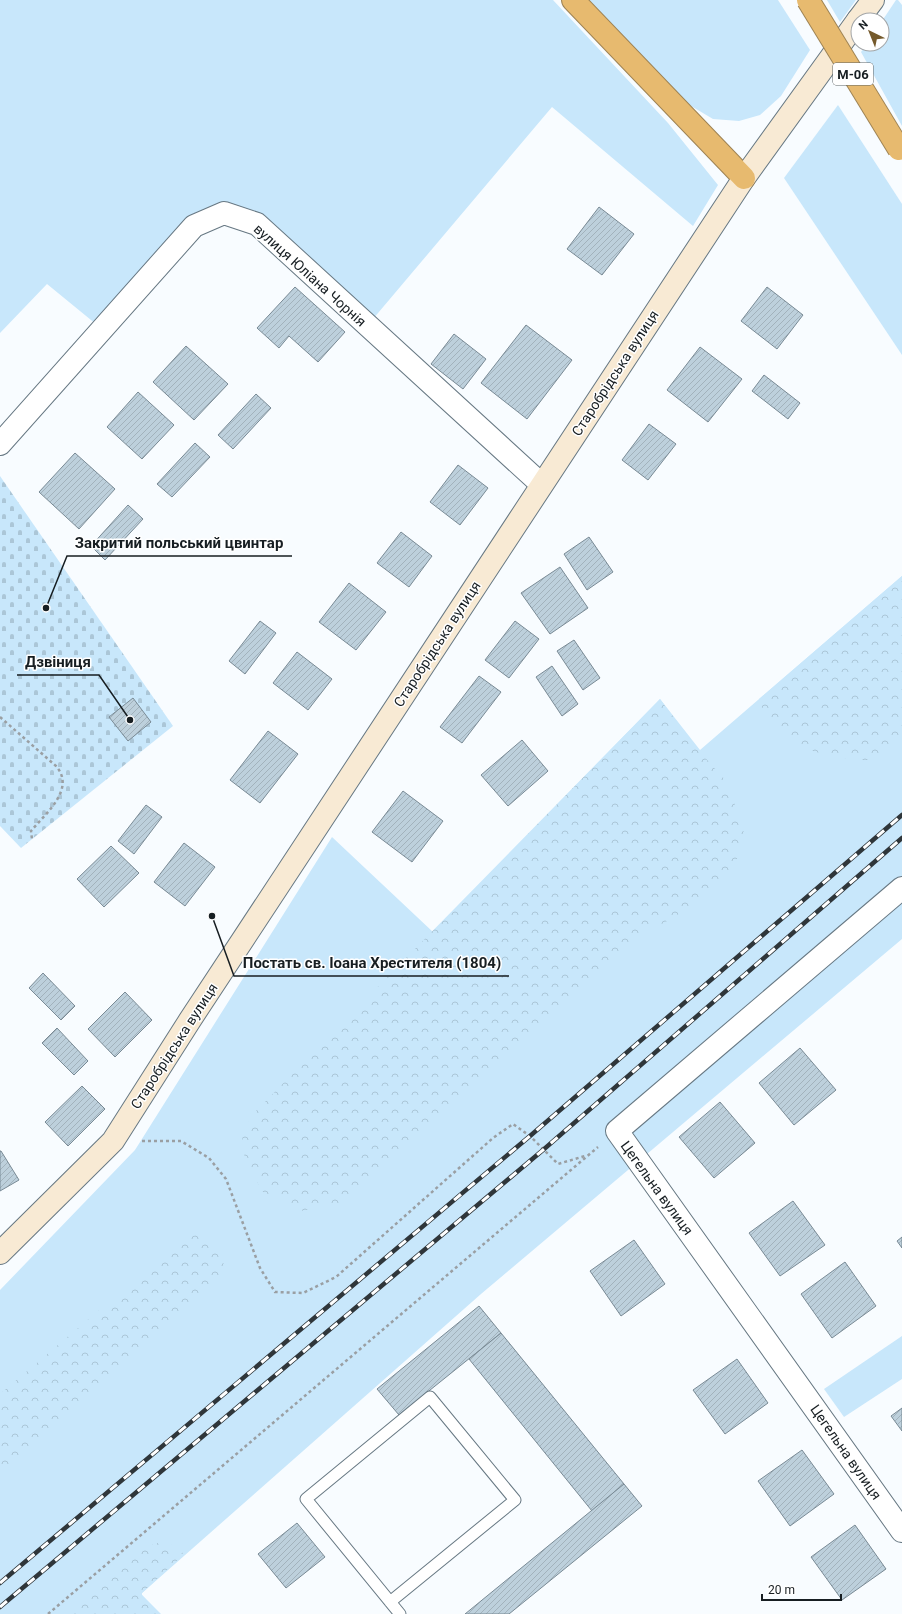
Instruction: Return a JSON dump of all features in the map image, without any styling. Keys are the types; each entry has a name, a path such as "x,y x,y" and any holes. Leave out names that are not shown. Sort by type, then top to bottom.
{"highway":[{"path":"573,0 744,178"},
{"name":"М-06","path":"808,0 900,151"}],"street":[{"name":"Старобрідська вулиця","path":"864,12 873,0"},
{"name":"Старобрідська вулиця","path":"0,1253 113,1141 190,1020 541,484 744,178 850,31"},
{"name":"вулиця Юліана Чорнія","path":"0,444 194,226 224,213 257,224 541,484"},
{"name":"Цегельна вулиця","path":"902,888 616,1131 902,1531"}],"lane":[{"path":"390,1602 514,1500 430,1397 306,1499 390,1602 400,1614"}],"path":[{"path":"0,717 56,766 62,772 64,778 62,794 31,831 32,839"},
{"path":"113,1141 182,1141 208,1158 226,1179 260,1268 275,1292 303,1293 336,1277 493,1138 514,1124 530,1136 558,1164 587,1155"},
{"path":"48,1614 616,1131"}],"green space":[{"path":"0,0 553,0 668,123 718,185 693,226 552,107 373,319 224,213 194,226 102,329 47,284 0,333"},
{"path":"589,0 778,0 810,50 781,96 760,115 739,121 713,119 686,103"},
{"path":"827,0 856,0 840,22"},
{"path":"896,0 898,0 902,5 902,126 861,52 890,52 890,12 888,12"},
{"path":"838,105 902,204 902,355 784,178"},
{"path":"0,476 173,726 21,848 0,826"},
{"path":"902,576 902,939 481,1294 142,1593 142,1595 161,1614 0,1614 0,1290 135,1150 332,837 433,932 660,699 700,750"},
{"path":"902,576 902,736 887,749 869,760 854,760 815,752 775,730 764,714 759,699"},
{"path":"660,699 699,751 728,783 745,836 733,870 711,893 679,914 626,945 400,1156 344,1202 301,1211 263,1192 245,1161 242,1136 252,1115"},
{"path":"198,1234 216,1246 222,1256 224,1277 0,1474 0,1394 169,1251 183,1240"},
{"path":"902,1336 902,1379 844,1417 824,1389"},
{"path":"157,1543 172,1545 184,1554 141,1594 159,1613 158,1614 68,1614 144,1548"}],"building":[{"path":"599,207 634,234 602,275 567,249"},
{"path":"295,287 345,332 318,362 289,336 279,348 257,328"},
{"path":"767,287 803,315 777,349 741,321"},
{"path":"526,325 572,360 527,419 481,383"},
{"path":"454,334 486,359 463,389 431,364"},
{"path":"186,346 228,384 194,420 153,382"},
{"path":"700,347 742,379 708,422 667,390"},
{"path":"764,375 800,403 788,419 752,391"},
{"path":"138,392 174,425 142,459 107,427"},
{"path":"256,394 271,408 233,449 218,435"},
{"path":"649,424 676,444 648,480 622,460"},
{"path":"195,443 210,457 172,497 157,484"},
{"path":"75,453 115,489 79,529 39,492"},
{"path":"458,465 488,488 460,525 430,502"},
{"path":"128,505 143,519 105,560 91,546"},
{"path":"401,532 432,556 409,587 377,563"},
{"path":"589,537 613,572 587,590 564,554"},
{"path":"560,567 588,608 550,634 521,593"},
{"path":"349,583 386,612 356,650 319,622"},
{"path":"260,621 276,633 245,674 229,661"},
{"path":"515,621 539,639 509,678 485,660"},
{"path":"574,640 600,678 583,690 557,651"},
{"path":"297,652 332,679 308,710 273,683"},
{"path":"552,666 578,704 562,716 536,677"},
{"path":"479,676 501,692 462,743 440,727"},
{"path":"133,698 151,722 128,741 109,717"},
{"path":"268,731 298,754 260,803 230,780"},
{"path":"522,740 548,771 508,806 481,775"},
{"path":"403,791 443,821 412,862 372,832"},
{"path":"146,805 162,817 134,854 118,841"},
{"path":"184,843 215,867 185,906 154,882"},
{"path":"111,846 139,873 104,907 77,879"},
{"path":"43,973 75,1006 61,1020 29,988"},
{"path":"125,992 152,1020 115,1057 88,1029"},
{"path":"57,1028 88,1061 74,1075 42,1043"},
{"path":"800,1048 836,1090 794,1125 759,1083"},
{"path":"82,1086 105,1109 68,1146 45,1122"},
{"path":"720,1102 755,1143 714,1178 679,1137"},
{"path":"0,1151 19,1180 0,1191"},
{"path":"793,1201 825,1245 780,1276 749,1233"},
{"path":"902,1237 902,1248 897,1241"},
{"path":"634,1240 665,1284 621,1316 590,1271"},
{"path":"845,1262 876,1306 832,1338 801,1294"},
{"path":"479,1306 501,1333 399,1415 377,1389"},
{"path":"501,1333 624,1484 592,1511 469,1359"},
{"path":"737,1359 768,1403 725,1434 693,1390"},
{"path":"902,1408 902,1431 891,1416"},
{"path":"802,1450 834,1494 790,1526 758,1481"},
{"path":"624,1484 642,1506 509,1614 465,1614"},
{"path":"297,1523 325,1557 286,1588 258,1554"},
{"path":"855,1525 886,1569 842,1600 811,1557"}],"railway":[{"path":"0,1583 530,1136 902,815"},
{"path":"0,1607 543,1150 902,838"}],"place":[{"name":"Закритий польський цвинтар","path":"46,608"},
{"name":"Дзвіниця","path":"130,720"},
{"name":"Постать св. Іоана Хрестителя (1804)","path":"212,916"}]}
